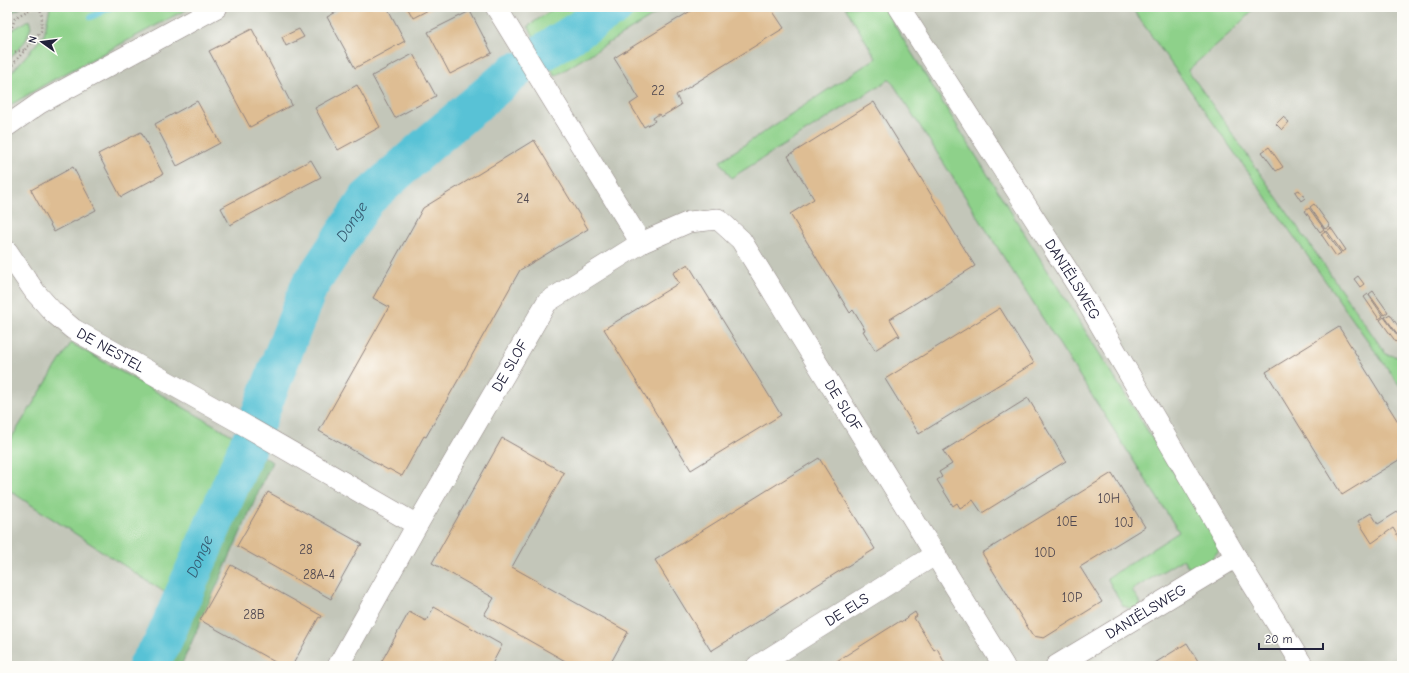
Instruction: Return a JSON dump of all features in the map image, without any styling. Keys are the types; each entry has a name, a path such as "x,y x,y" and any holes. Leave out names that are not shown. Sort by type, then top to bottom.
{"street":[{"path":"7,126 40,103 217,7"},
{"path":"496,7 641,243"},
{"name":"DANIËLSWEG","path":"899,7 1077,285 1236,557 1303,666"},
{"name":"DE SLOF","path":"338,666 417,525 547,302 641,243 689,222 718,219 741,240 1004,666"},
{"name":"DE NESTEL","path":"7,251 35,292 53,312 73,329 239,422 417,525"},
{"name":"DE ELS","path":"757,666 936,554"},
{"name":"DANIËLSWEG","path":"1056,666 1236,557"}],"path":[{"path":"7,22 34,7"},
{"path":"7,71 41,30 42,17 40,7"},
{"path":"7,42 14,18"},
{"path":"7,53 25,49"}],"shaded area":[{"path":"7,7 1131,7 1402,389 1402,666 7,666"},
{"path":"1256,7 1402,7 1402,358 1386,354 1188,70 1230,33"}],"green space":[{"path":"7,7 22,7 7,15"},
{"path":"50,7 191,7 51,81 7,107 7,78 44,35"},
{"path":"556,7 667,7 555,76 528,26"},
{"path":"845,7 883,7 1214,537 1219,550 1210,561 1192,573 1183,559 1132,590 1141,604 1132,609 1123,606 1107,578 1179,532 890,79 731,178 720,161 876,58"},
{"path":"1131,7 1256,7 1230,33 1188,70 1386,354 1402,358 1402,389"},
{"path":"29,20 31,27 26,40 7,62 7,33"},
{"path":"71,343 244,442 178,601 7,489 7,445"},
{"path":"244,442 272,462 181,666 148,666 200,549"}],"building":[{"path":"346,7 387,7 405,41 355,68 327,17"},
{"path":"407,7 434,7 413,18"},
{"path":"697,7 770,7 784,28 676,95 681,105 661,117 659,114 653,118 655,121 644,127 630,104 639,98 614,58"},
{"path":"470,11 492,53 450,74 428,32"},
{"path":"252,29 292,105 250,127 209,51"},
{"path":"299,29 304,37 286,46 282,37"},
{"path":"413,54 436,96 395,118 372,76"},
{"path":"357,85 380,127 338,150 315,108"},
{"path":"197,101 220,143 177,166 155,124"},
{"path":"874,102 975,266 890,319 900,336 899,337 898,335 875,350 863,331 865,330 853,310 850,313 790,214 814,199 788,156"},
{"path":"1283,117 1289,122 1282,130 1276,124"},
{"path":"141,132 163,174 121,197 98,154"},
{"path":"534,140 588,229 520,270 426,437 424,436 402,476 389,469 388,470 319,431 389,307 373,298 423,208"},
{"path":"1269,147 1283,167 1276,171 1262,152"},
{"path":"311,160 321,177 230,225 221,208"},
{"path":"73,167 96,210 54,232 31,190"},
{"path":"1299,190 1305,198 1301,201 1295,192"},
{"path":"1314,204 1330,226 1325,229 1310,207"},
{"path":"1309,208 1324,229 1320,232 1305,211"},
{"path":"1331,228 1346,250 1342,252 1327,231"},
{"path":"1325,231 1341,253 1336,256 1321,234"},
{"path":"688,264 781,415 691,470 604,329 679,283 673,273"},
{"path":"1358,276 1364,284 1360,287 1354,279"},
{"path":"1373,291 1388,312 1384,315 1369,294"},
{"path":"1368,294 1383,316 1379,319 1364,297"},
{"path":"1000,308 1034,363 919,434 885,379"},
{"path":"1390,314 1402,332 1401,339 1385,317"},
{"path":"1384,317 1400,339 1396,342 1380,320"},
{"path":"1339,327 1402,428 1402,458 1342,495 1266,372"},
{"path":"1028,398 1066,461 982,513 973,500 960,508 957,503 953,506 937,480 942,477 939,472 952,464 943,451"},
{"path":"502,438 564,473 512,567 628,632 609,666 574,666 484,615 494,598 432,563"},
{"path":"819,458 875,549 711,651 655,560"},
{"path":"1112,473 1145,527 1080,567 1102,602 1044,638 1033,636 982,553"},
{"path":"268,492 362,544 361,546 360,545 331,599 237,546"},
{"path":"1402,509 1402,543 1393,528 1372,543 1358,521 1371,513 1378,524"},
{"path":"231,565 322,616 321,618 319,617 292,666 282,666 200,620"},
{"path":"434,607 502,645 491,666 379,666 409,612 426,621"},
{"path":"915,612 917,616 914,618 934,650 937,648 946,666 829,666 900,621 902,622 907,619 906,618"},
{"path":"1187,643 1201,666 1150,666"}],"waterway":[{"path":"91,17 111,7"},
{"name":"Donge","path":"542,53 615,7"},
{"name":"Donge","path":"257,421 309,287 367,199 426,146 515,71"},
{"name":"Donge","path":"147,666 162,644 248,445"}]}
